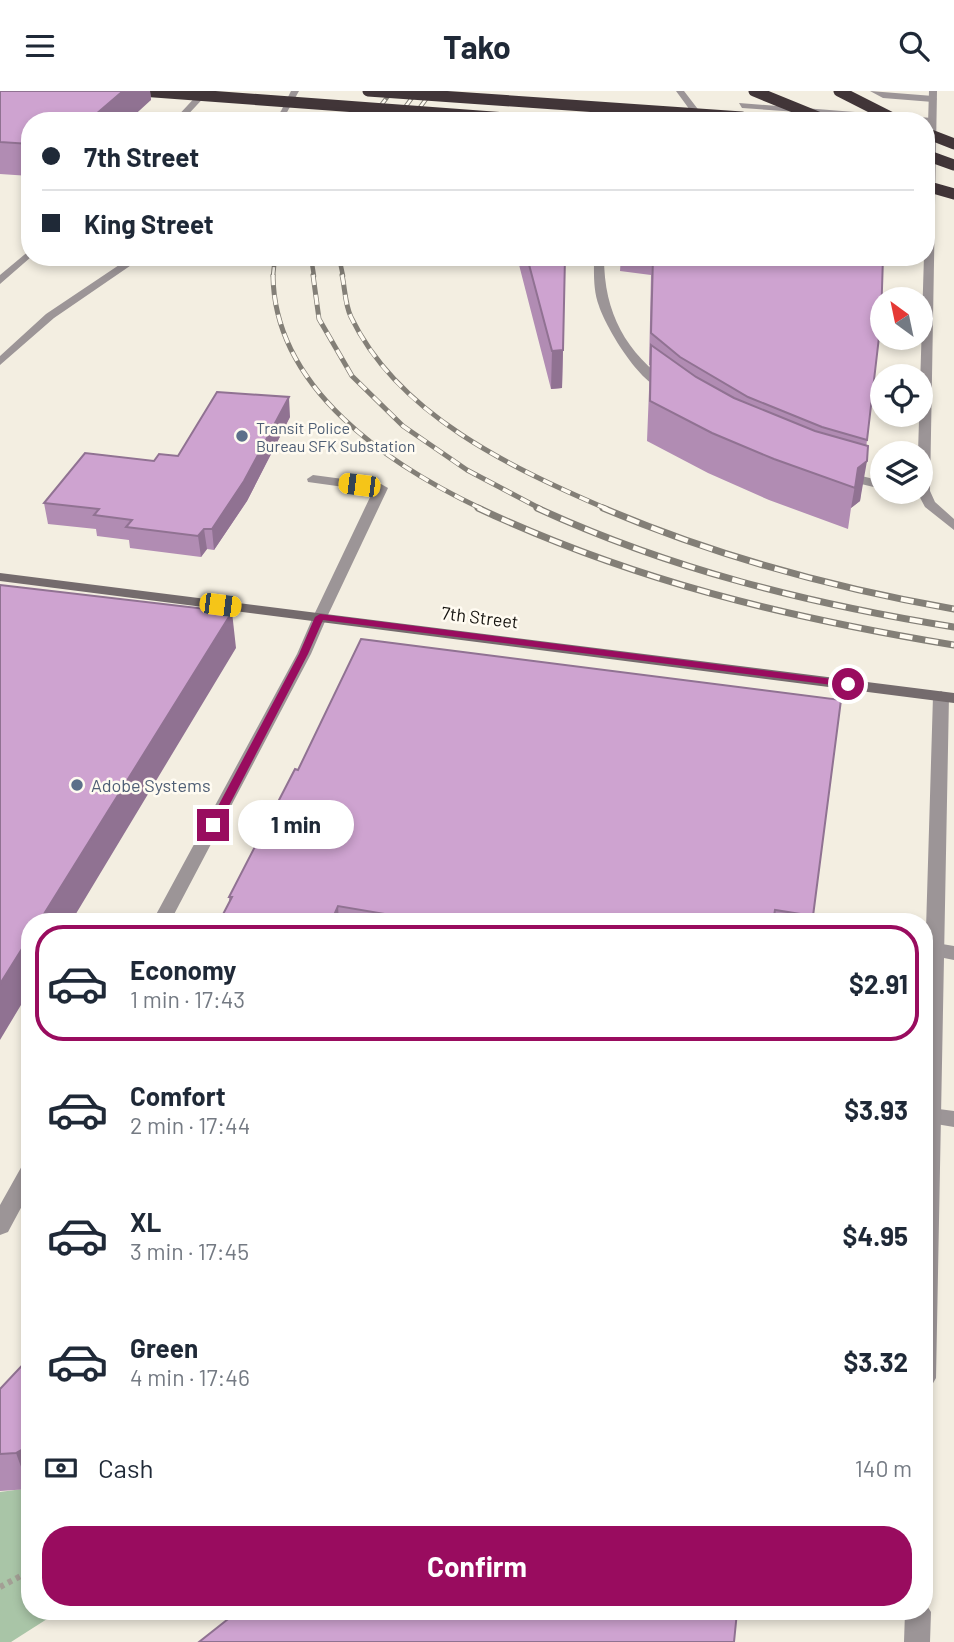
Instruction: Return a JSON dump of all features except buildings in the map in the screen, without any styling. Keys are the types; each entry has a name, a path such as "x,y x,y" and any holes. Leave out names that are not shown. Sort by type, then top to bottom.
{"highway":[{"path":"141,91 424,112"},
{"path":"368,91 658,112"},
{"path":"754,91 806,112"},
{"path":"839,91 880,112"},
{"path":"935,135 954,138"},
{"path":"935,137 954,144"},
{"path":"935,158 954,165"},
{"path":"935,189 954,194"}],"main road":[{"name":"7th Street","path":"0,577 948,697"}],"street":[{"path":"186,112 206,91"},
{"path":"285,112 295,91"},
{"path":"680,91 696,112"},
{"path":"874,91 883,96 933,95"},
{"path":"742,105 825,112"},
{"path":"0,281 21,261"},
{"path":"0,362 50,316 125,266"},
{"path":"599,266 600,290 605,312 631,356 658,383 676,395"},
{"path":"923,441 927,266"},
{"path":"831,472 870,482"},
{"path":"167,913 304,654 382,488 313,479"},
{"path":"930,504 954,526"},
{"path":"933,1092 945,951 948,697"},
{"path":"933,1116 954,1119"},
{"path":"0,1226 21,1187"},
{"path":"917,1642 918,1620"}],"path":[{"path":"0,1587 21,1576"}],"green space":[{"path":"21,1489 21,1620 45,1620 11,1642 0,1642 0,1492"}],"railway":[{"path":"376,112 392,91"},
{"path":"402,112 417,91"},
{"path":"417,112 432,91"},
{"path":"273,275 274,266"},
{"path":"312,266 314,276"},
{"path":"341,266 343,276"},
{"path":"273,275 278,316 293,353 315,388 343,418 375,446 410,470 482,509"},
{"path":"313,275 319,319 352,376 403,426 467,470 541,509"},
{"path":"342,275 351,317 372,352 397,383 428,410 497,456 607,509"},
{"path":"478,508 594,556 711,593 830,622 954,645"},
{"path":"537,508 638,549 741,582 846,607 954,627"},
{"path":"603,508 688,541 776,569 864,591 954,609"}],"place":[{"name":"Transit Police Bureau SFK Substation","path":"242,436"},
{"name":"Adobe Systems","path":"77,785"}],"route":[{"path":"213,825 304,654 320,617 848,684"}]}
